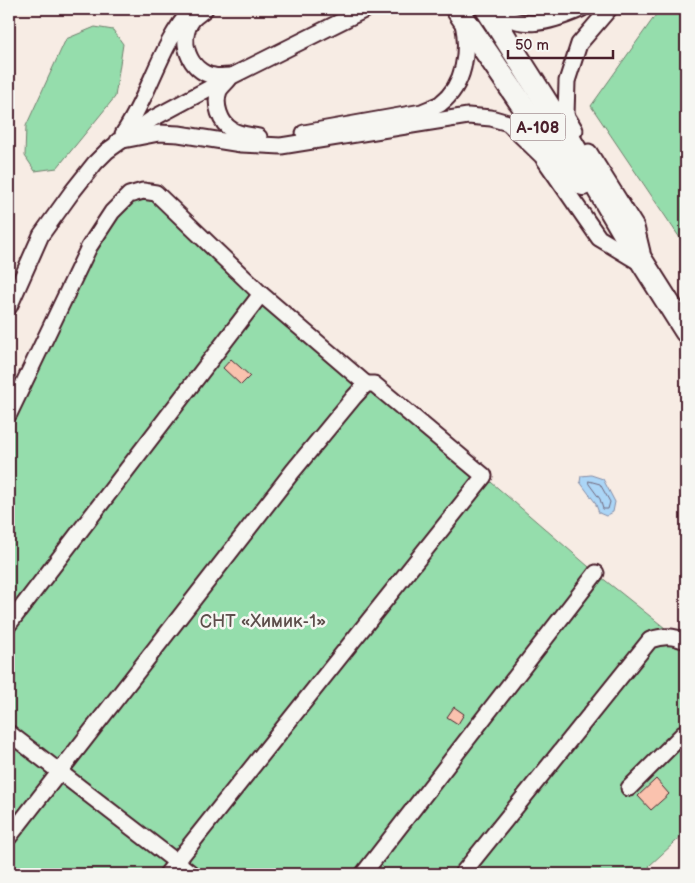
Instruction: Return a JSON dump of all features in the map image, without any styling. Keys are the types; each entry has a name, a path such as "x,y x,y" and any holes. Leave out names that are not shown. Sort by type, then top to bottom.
{"highway":[{"name":"А-108","path":"487,9 565,132 624,233 686,331"},
{"name":"А-108","path":"459,11 550,144 624,233"}],"street":[{"path":"118,141 132,121 183,18 192,9"},
{"path":"205,9 193,20 188,29 186,41 188,54 198,68 205,73 214,76 232,76"},
{"path":"9,307 41,235 95,163 118,141 152,119 232,76 366,9"},
{"path":"492,9 510,21 535,23 555,20 581,9"},
{"path":"610,9 579,44 567,81 566,115 636,227 645,266"},
{"path":"232,76 220,90 218,107 225,124 241,134 279,138 422,112 439,105 453,92 462,72 466,58 466,39 459,11"},
{"path":"118,141 160,133 179,134 241,144 281,146 468,116 491,118 508,123 542,156 599,238 645,266"},
{"path":"9,414 89,247 112,212 129,195 144,191 156,193 261,294 366,384 374,384 484,476 167,874"},
{"path":"9,624 261,294"},
{"path":"9,837 293,471 366,384"},
{"path":"362,874 596,573"},
{"path":"462,874 650,640 663,636 675,636 686,641"},
{"path":"629,788 686,731"},
{"path":"9,733 192,874"}],"green space":[{"path":"660,9 686,9 686,247 591,106"},
{"path":"95,27 113,30 123,44 115,97 57,168 35,171 25,156 26,126 66,39"},
{"name":"СНТ «Химик-1»","path":"143,191 261,294 484,476 596,573 675,636 686,641 686,832 649,866 655,874 9,874 9,414 112,212"}],"water":[{"path":"591,475 603,479 615,502 613,512 606,516 599,513 595,502 580,482 581,476"}],"building":[{"path":"231,359 250,376 241,385 223,368"},
{"path":"454,707 464,714 458,724 447,717"},
{"path":"656,779 669,794 651,810 638,796"}]}
